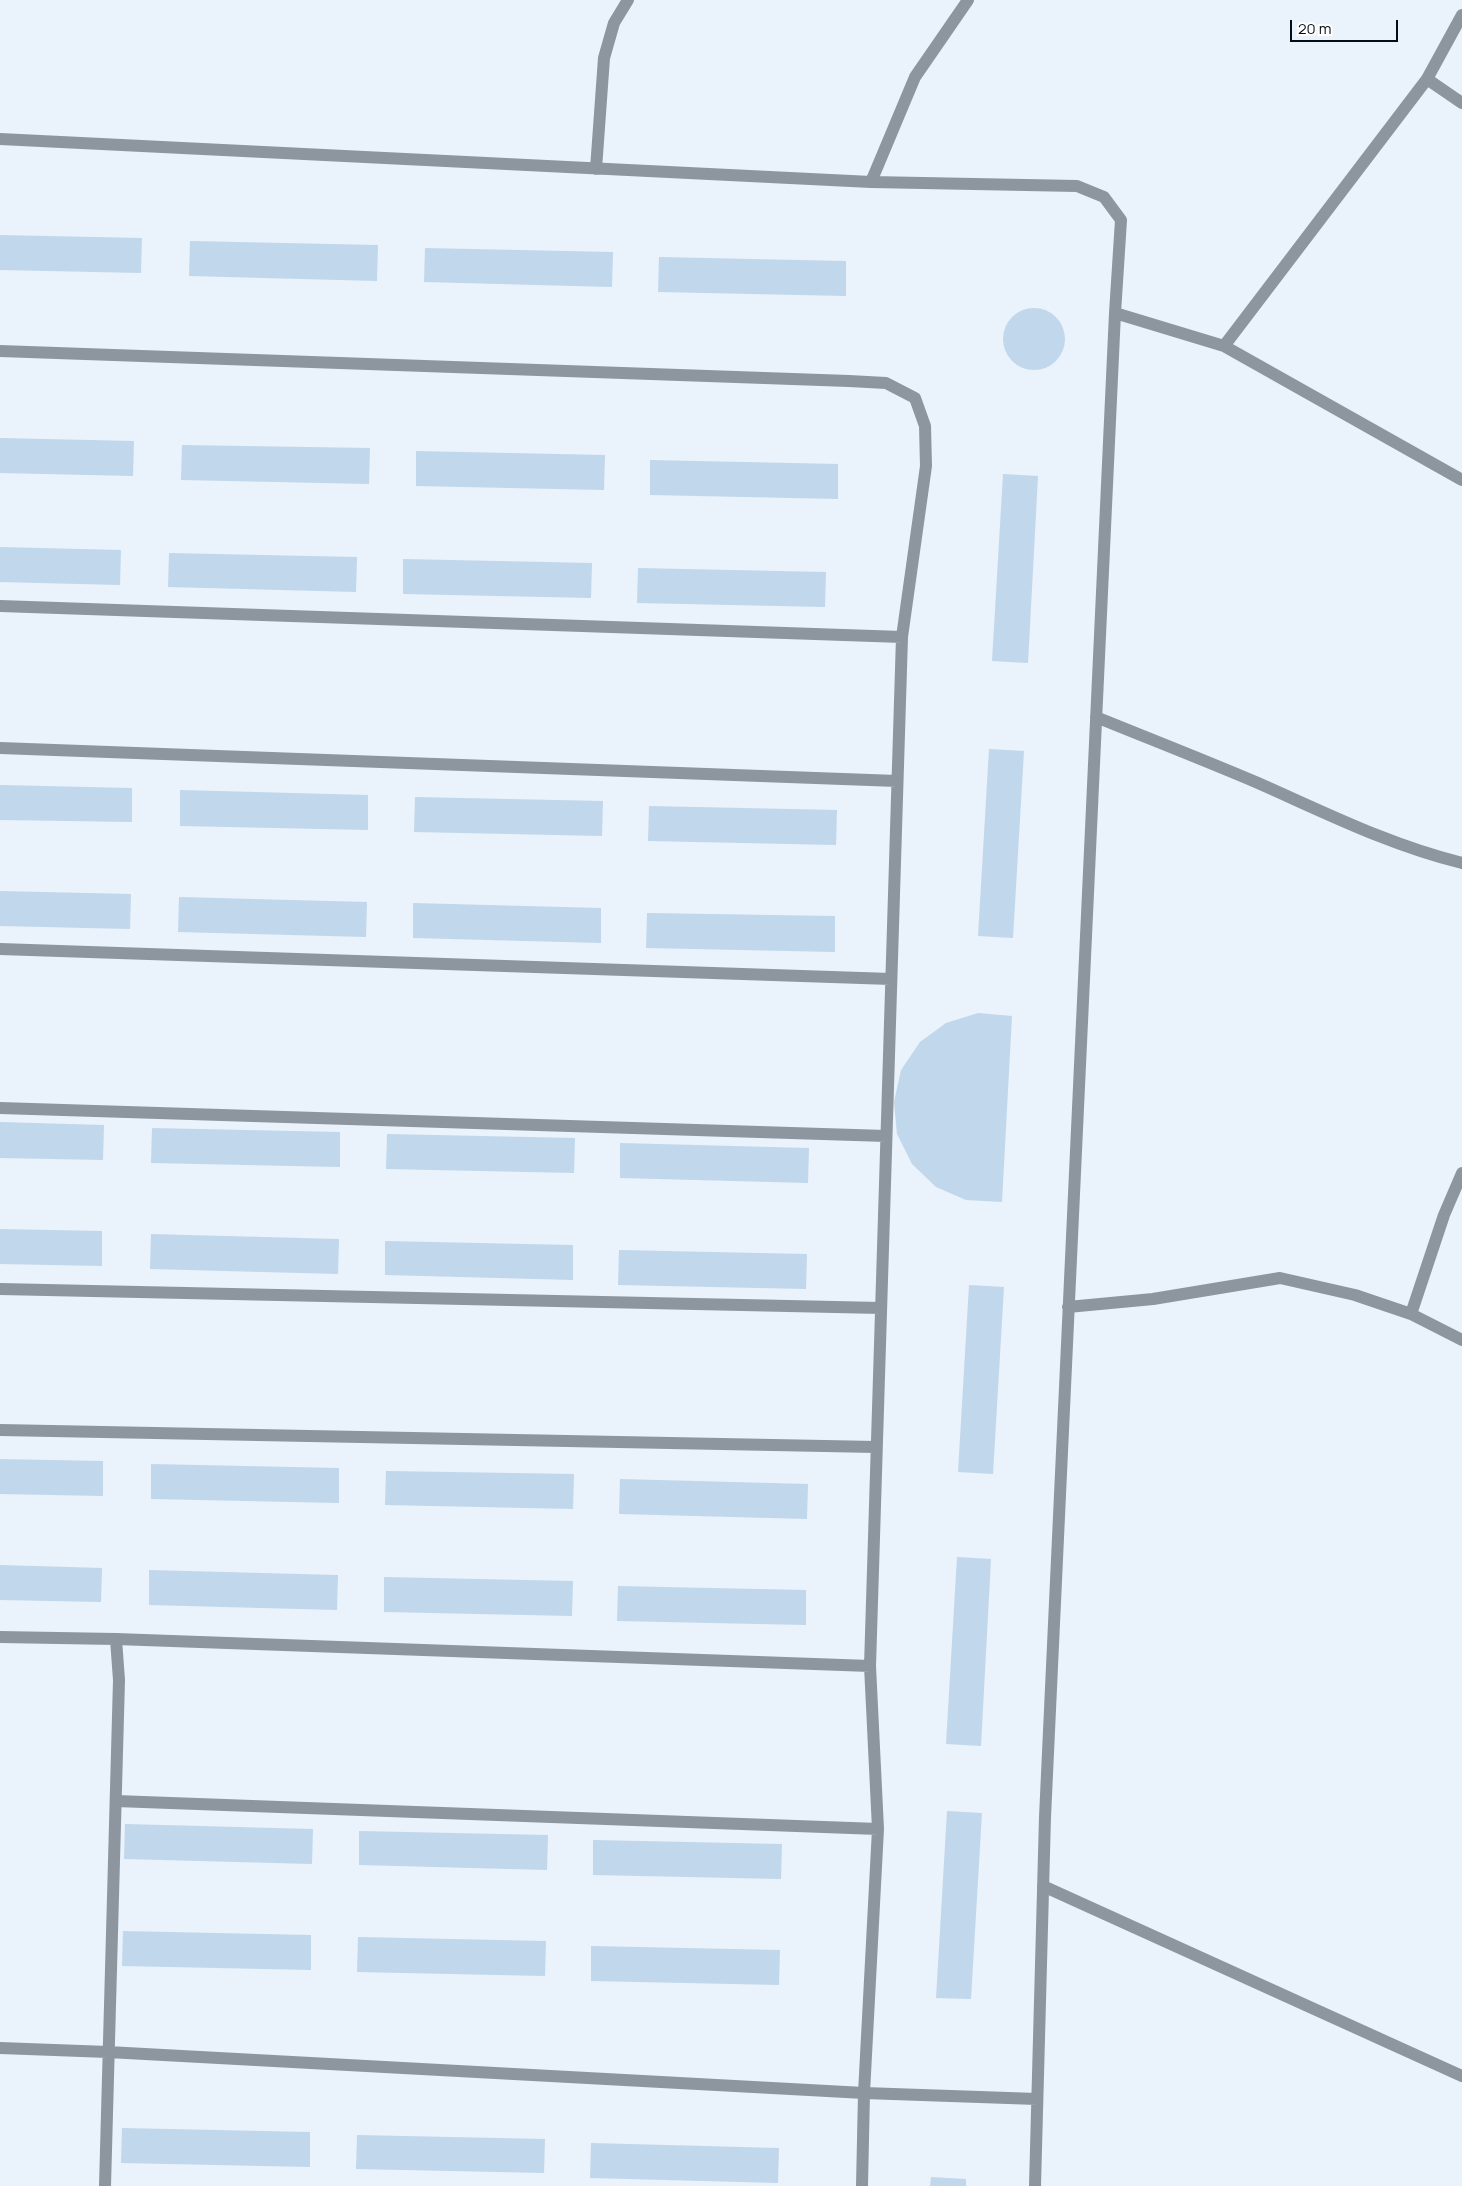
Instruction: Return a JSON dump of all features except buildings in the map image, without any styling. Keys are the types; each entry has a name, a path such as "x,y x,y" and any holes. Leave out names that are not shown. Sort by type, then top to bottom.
{"street":[{"path":"596,169 604,58 614,23 628,0"},
{"path":"871,182 915,77 968,0"},
{"path":"1224,346 1427,79 1462,15"},
{"path":"1427,79 1462,103"},
{"path":"0,139 871,182 1077,186 1104,197 1121,220 1068,1307 1043,1886 1035,2186"},
{"path":"1115,313 1224,346 1462,480"},
{"path":"0,351 886,383 915,398 925,426 926,466 902,637 870,1666 878,1829 864,2093 862,2186"},
{"path":"0,606 902,637"},
{"path":"1096,717 1257,783 1376,836 1430,855 1462,863"},
{"path":"0,748 897,781"},
{"path":"0,949 891,979"},
{"path":"0,1108 886,1136"},
{"path":"1410,1314 1444,1215 1462,1173"},
{"path":"1068,1307 1153,1299 1280,1278 1355,1295 1410,1314 1462,1340"},
{"path":"0,1289 881,1308"},
{"path":"0,1430 876,1447"},
{"path":"0,1637 116,1639 870,1666"},
{"path":"105,2186 119,1680 116,1639"},
{"path":"116,1801 878,1829"},
{"path":"1043,1886 1462,2076"},
{"path":"0,2048 108,2052 864,2093 1037,2099"}]}
